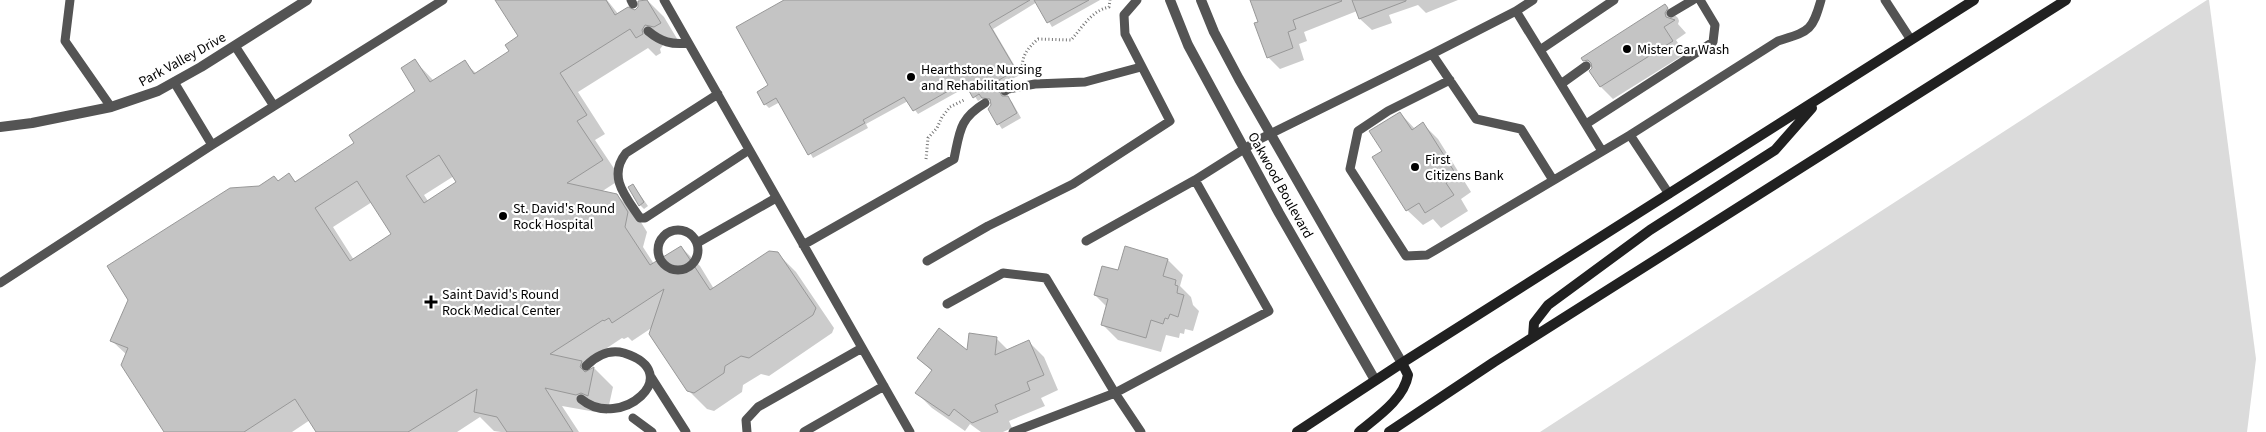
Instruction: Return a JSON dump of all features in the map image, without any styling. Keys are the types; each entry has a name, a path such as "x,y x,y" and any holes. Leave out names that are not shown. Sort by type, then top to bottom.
{"main road":[{"path":"1297,432 1375,380 1974,0"},
{"path":"1389,432 1533,337 2066,0"},
{"path":"1533,337 1534,323 1548,306 1650,230 1775,150 1819,100"},
{"path":"1359,432 1381,414 1402,391 1408,376 1402,363"}],"street":[{"name":"Park Valley Drive","path":"0,127 32,123 111,107 158,91 235,46 307,0"},
{"name":"Oakwood Boulevard","path":"1170,0 1188,45 1279,213 1375,380"},
{"name":"Oakwood Boulevard","path":"1201,0 1214,32 1270,134 1402,363"}],"lane":[{"path":"70,0 65,40 111,107"},
{"path":"0,283 274,106 443,0"},
{"path":"664,0 910,432"},
{"path":"927,261 988,226 1073,184 1170,121 1125,34 1124,15 1137,0"},
{"path":"1086,240 1195,180 1244,148 1270,134 1432,54 1516,11 1533,0"},
{"path":"1540,50 1614,0"},
{"path":"1671,13 1693,0"},
{"path":"1586,124 1712,42 1715,25 1700,0"},
{"path":"1450,80 1388,111 1358,131 1350,169 1406,256 1427,255 1630,134 1778,41 1802,33 1815,23 1821,0"},
{"path":"1885,0 1911,40"},
{"path":"1516,11 1602,151"},
{"path":"648,31 658,40 675,44 688,43"},
{"path":"235,46 274,106"},
{"path":"1432,54 1476,119 1521,129 1553,180"},
{"path":"1561,84 1586,66"},
{"path":"1005,91 1035,84 1085,82 1141,67"},
{"path":"174,82 212,146"},
{"path":"718,94 626,153 617,169 618,184 640,218 645,218 749,150"},
{"path":"803,245 954,159 963,125 970,113 985,104"},
{"path":"1630,134 1669,194"},
{"path":"1013,432 1115,393 1269,311 1195,180"},
{"path":"697,243 776,198"},
{"path":"679,230 684,231 694,238 697,243 697,257 689,267 683,270 669,269 660,260 658,253 659,241 667,233 679,230"},
{"path":"947,304 1003,274 1046,278 1140,432"},
{"path":"747,432 746,420 758,407 862,348"},
{"path":"586,366 595,357 607,352 620,352 631,355 642,363 686,432"},
{"path":"624,421 633,418 644,407 651,385 648,374"},
{"path":"804,432 884,386"},
{"path":"581,398 588,409 600,419"},
{"path":"633,418 652,432"}],"path":[{"path":"1015,74 1022,70 1022,60 1026,50 1038,40 1071,40 1080,27 1101,9 1109,7 1110,0"},
{"path":"923,163 927,156 928,138 937,128 942,117 950,107 972,96"}],"shaded area":[{"path":"2209,0 2256,359 2247,432 1540,432"}],"building":[{"name":"St. David's Round Rock Hospital","path":"495,0 606,0 615,15 628,7 635,10 638,7 638,1 647,0 661,23 654,27 645,25 642,30 643,34 636,38 630,29 560,73 587,115 577,121 603,160 567,183 617,194 628,212 625,227 650,265 681,246 710,290 769,251 778,252 816,308 813,315 749,358 741,356 725,366 724,373 694,393 687,391 649,334 664,289 612,323 609,318 603,320 550,354 582,361 580,367 585,372 594,367 588,396 581,393 576,395 545,388 573,432 507,432 497,417 474,412 477,389 408,432 316,432 295,399 244,432 164,432 121,365 128,348 110,341 128,300 107,266 230,188 259,186 274,176 278,181 289,173 295,182 354,143 349,135 415,91 401,68 415,59 430,82 465,60 474,74 509,51 505,45 518,36","holes":["439,155 456,182 424,203 406,176","357,181 391,234 350,261 315,208"]},
{"name":"Hearthstone Nursing and Rehabilitation","path":"784,0 1030,0 989,24 1016,70 999,80 1002,86 999,91 1002,96 1008,96 1017,113 997,125 988,109 991,105 990,99 982,98 979,94 973,98 964,82 913,111 904,97 863,120 865,123 808,155 776,98 764,105 757,92 768,85 736,27"},
{"name":"Hearthstone Nursing and Rehabilitation","path":"1034,0 1089,0 1047,23"},
{"path":"1250,0 1342,1 1293,20 1296,29 1288,32 1293,48 1267,58 1254,23 1258,22"},
{"path":"1352,0 1406,0 1406,1 1359,19"},
{"name":"Mister Car Wash","path":"1665,4 1668,8 1665,13 1666,17 1675,20 1664,27 1673,41 1600,87 1589,71 1592,68 1591,63 1588,60 1583,61 1581,58"},
{"name":"First Citizens Bank","path":"1400,112 1412,130 1423,122 1457,176 1446,183 1454,195 1425,213 1419,203 1406,211 1372,157 1382,151 1369,131"},
{"path":"633,184 644,202 639,206 628,187"},
{"path":"1125,246 1168,259 1163,276 1176,280 1175,285 1178,286 1177,293 1184,295 1178,317 1170,314 1168,319 1165,318 1163,324 1151,320 1146,338 1101,325 1108,299 1094,295 1102,266 1118,270"},
{"path":"939,328 967,350 969,333 997,337 995,355 1029,340 1044,375 1027,382 1030,390 995,405 998,412 972,423 954,409 949,416 915,393 932,370 917,358"}],"place":[{"name":"Mister Car Wash","path":"1627,49"},
{"name":"Hearthstone Nursing and Rehabilitation","path":"911,77"},
{"name":"First Citizens Bank","path":"1415,167"},
{"name":"St. David's Round Rock Hospital","path":"503,216"},
{"name":"Saint David's Round Rock Medical Center","path":"431,302"}]}
